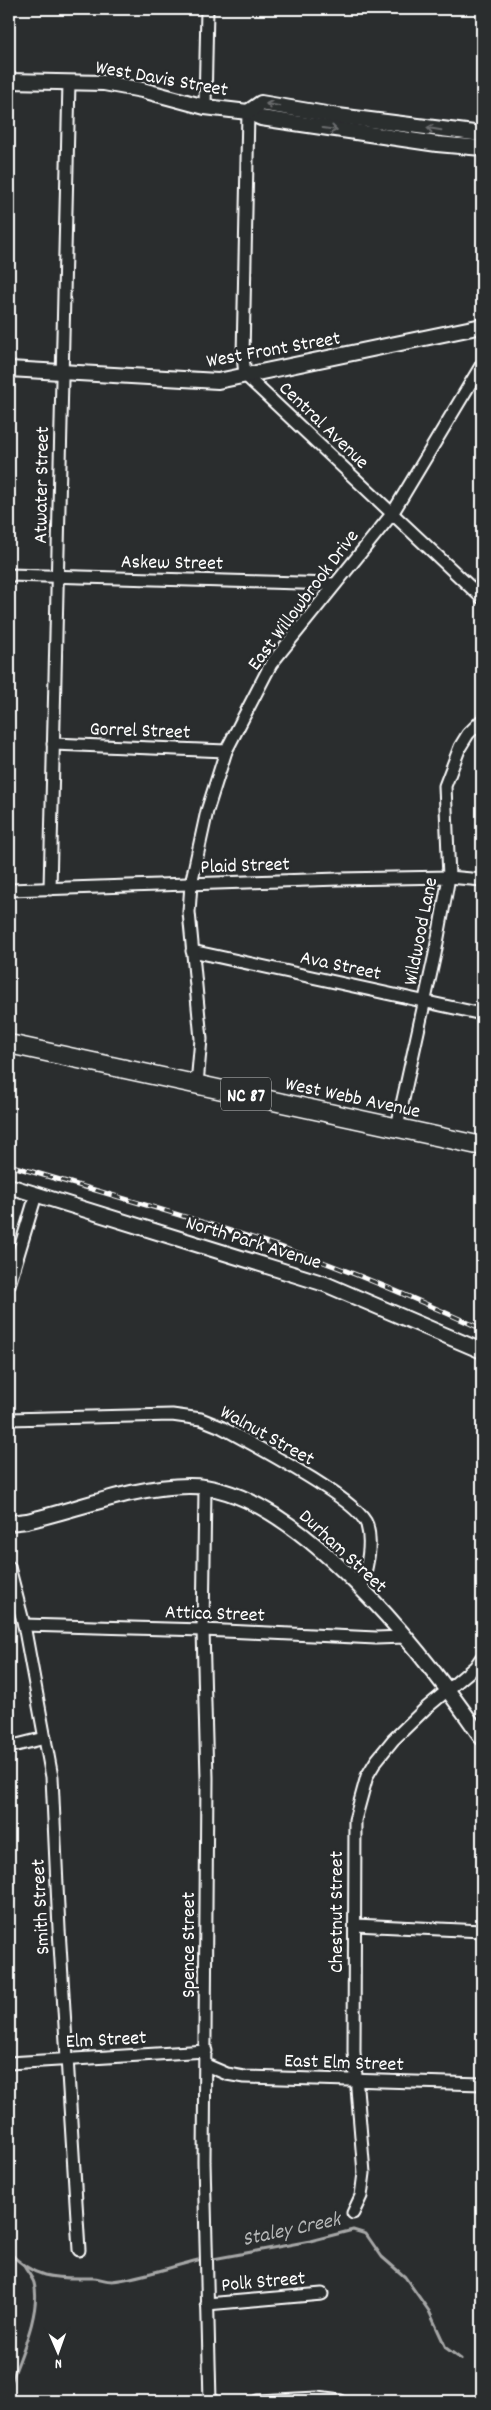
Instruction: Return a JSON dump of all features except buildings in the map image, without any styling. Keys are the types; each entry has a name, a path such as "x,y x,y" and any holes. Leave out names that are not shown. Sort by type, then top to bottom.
{"highway":[{"name":"West Webb Avenue","path":"9,1044 482,1146"}],"street":[{"path":"205,107 208,9"},
{"name":"West Davis Street","path":"9,81 69,82 126,87 205,107 248,112 261,118 289,123 437,144 482,148"},
{"name":"Atwater Street","path":"50,889 69,82"},
{"name":"West Davis Street","path":"248,112 261,104 338,116 482,134"},
{"path":"245,375 243,356 248,112"},
{"name":"West Front Street","path":"9,370 198,382 218,381 482,326"},
{"name":"East Willowbrook Drive","path":"197,1084 201,1039 189,912 191,884 207,811 226,751 271,664 392,514 482,364"},
{"name":"Central Avenue","path":"245,375 482,598"},
{"name":"Askew Street","path":"9,575 334,584"},
{"name":"Wildwood Lane","path":"397,1127 449,877 445,786 460,747 468,734 482,720"},
{"name":"Gorrel Street","path":"53,744 226,751"},
{"name":"Plaid Street","path":"9,890 449,877 482,880"},
{"name":"Ava Street","path":"192,951 482,1014"},
{"name":"North Park Avenue","path":"9,1186 325,1284 482,1351"},
{"path":"9,1286 36,1195"},
{"name":"Walnut Street","path":"9,1419 172,1415 194,1418 221,1427 344,1499 362,1516 370,1538 361,1590"},
{"name":"Durham Street","path":"9,1524 162,1488 191,1486 237,1496 279,1519 316,1547 361,1590 404,1637 448,1690 482,1738"},
{"name":"Spence Street","path":"206,1489 203,1630 207,1778 204,2162 210,2401"},
{"name":"Smith Street","path":"9,1567 24,1625 52,1777 80,2250"},
{"name":"Attica Street","path":"24,1625 203,1630 376,1638 404,1637"},
{"name":"Chestnut Street","path":"353,2212 361,2196 364,2173 355,2080 355,1820 367,1776 393,1740 475,1667 482,1657"},
{"path":"9,1747 45,1738"},
{"path":"355,1925 482,1931"},
{"name":"Elm Street","path":"9,2063 206,2051"},
{"name":"East Elm Street","path":"206,2064 227,2074 244,2077 482,2084"},
{"name":"Polk Street","path":"207,2304 322,2294"},
{"path":"257,2401 316,2398 341,2401"}],"waterway":[{"name":"Staley Creek","path":"213,2259 310,2241 353,2230 366,2234 382,2257 405,2277 429,2311 446,2348 461,2359"},
{"name":"Staley Creek","path":"9,2252 28,2268 48,2276 95,2278 107,2281 123,2280 198,2260"},
{"path":"9,2388 28,2336 35,2308 36,2295 34,2283 24,2266"}],"railway":[{"path":"9,1165 187,1217 292,1251 364,1278 482,1329"}]}
